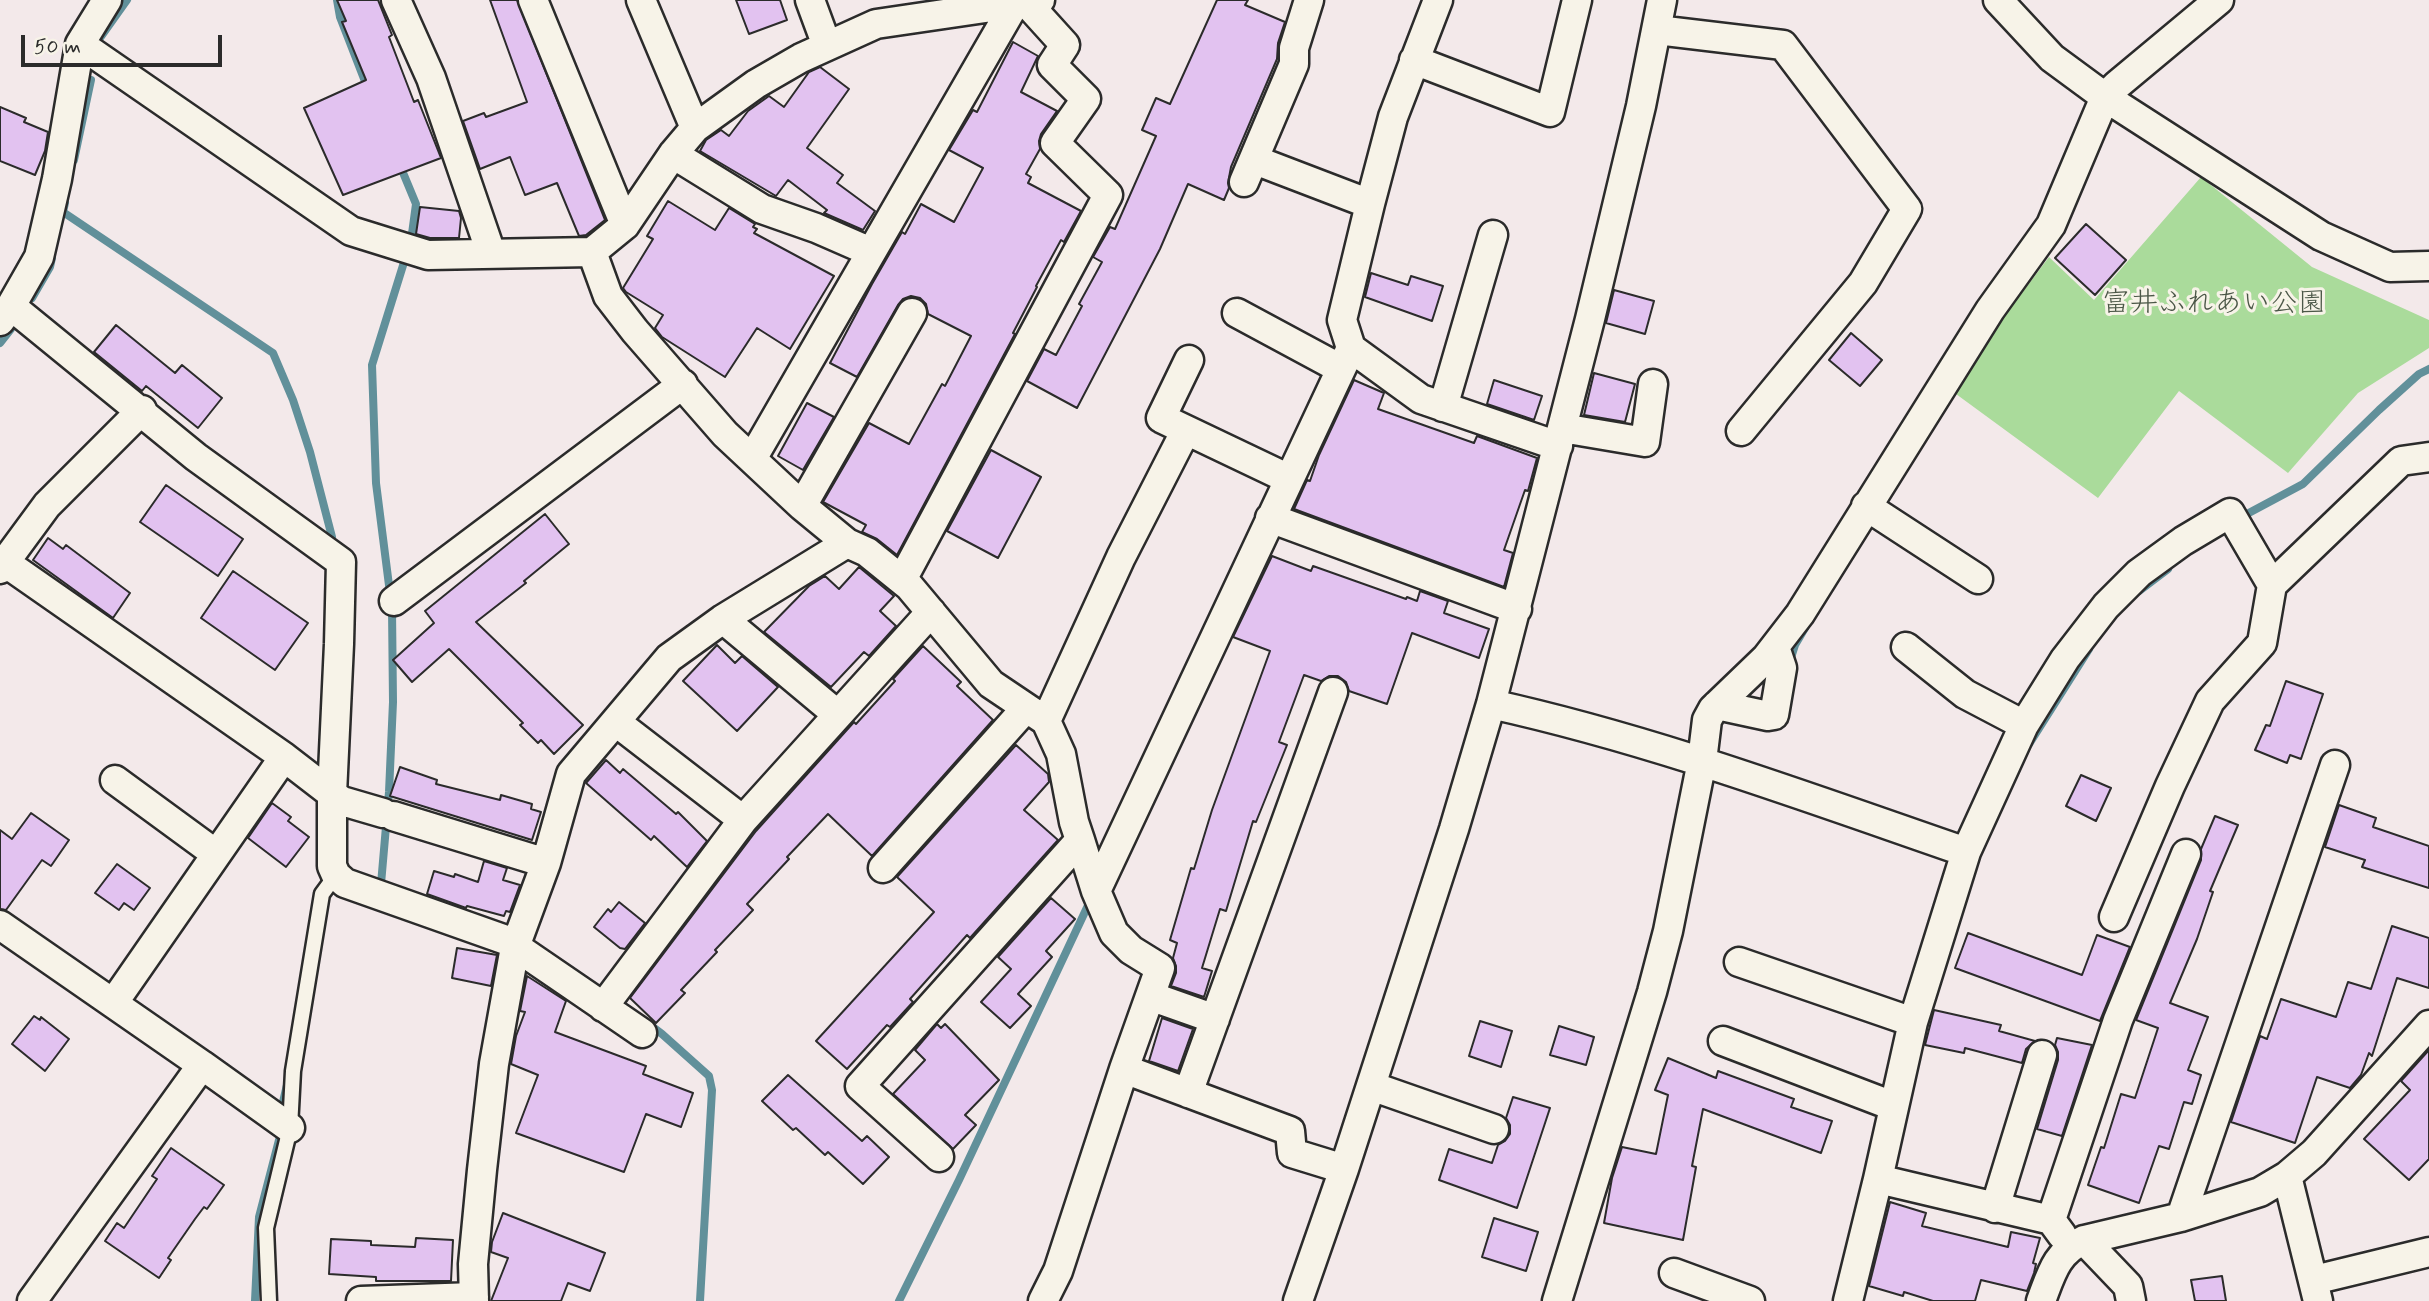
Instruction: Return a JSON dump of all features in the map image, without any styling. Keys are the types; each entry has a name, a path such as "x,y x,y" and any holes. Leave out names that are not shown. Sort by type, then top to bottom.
{"street":[{"path":"107,0 80,44 57,179 39,257 6,313 142,410 196,457 341,562 332,794 332,866 337,875 345,883 506,940 642,1033"},
{"path":"396,0 431,78 491,253"},
{"path":"533,0 625,225"},
{"path":"641,0 695,128"},
{"path":"810,0 827,46"},
{"path":"1310,0 1294,48 1293,64 1249,171 1370,204"},
{"path":"1096,891 1346,358 1342,320 1392,117 1438,0"},
{"path":"1414,60 1550,112 1577,0"},
{"path":"1298,1301 1344,1170 1377,1089 1454,829 1498,705 1517,609 1569,434 1638,119 1665,31 1662,0"},
{"path":"1998,0 2052,58 2112,101 2321,236 2390,267 2429,266"},
{"path":"1556,1301 1659,967 1668,931 1693,759 1712,711 1775,646 1875,511 1990,310 2051,225 2112,101 2116,85 2219,0"},
{"path":"80,44 351,231 428,254 592,252 625,225 673,154 695,128 756,84 801,58 904,10 1024,2"},
{"path":"752,459 871,252 1024,2"},
{"path":"902,580 1108,195 1055,144 1086,99 1052,65 1065,45 1024,2"},
{"path":"1665,31 1783,46 1907,209 1863,284 1741,430"},
{"path":"673,154 762,209 816,228 871,252"},
{"path":"1443,407 1493,235"},
{"path":"592,252 608,296 725,434 847,544 867,552 902,580 991,684 1036,714 1061,754 1074,822 1096,891 1114,933 1131,950 1160,968 1058,1271 1042,1301"},
{"path":"802,506 912,313"},
{"path":"1237,313 1346,358 1421,399 1443,407 1569,434 1645,442 1653,384"},
{"path":"1189,360 1161,418 1289,480"},
{"path":"394,601 683,384"},
{"path":"142,410 47,505 2,563 284,757 342,801 546,863"},
{"path":"883,868 1036,714 1186,430"},
{"path":"2114,917 2210,701 2262,643 2272,585 2401,461 2429,457"},
{"path":"1875,511 1978,579"},
{"path":"1848,1301 1885,1181 1893,1105 1913,1022 1966,852 2024,725 2065,659 2106,606 2139,573 2183,541 2230,513 2272,585"},
{"path":"1270,519 1517,609"},
{"path":"361,1301 474,1299 473,1265 488,1117 515,947 546,863 571,774 669,658 723,619 847,544"},
{"path":"604,1007 743,820 931,612"},
{"path":"723,619 838,715"},
{"path":"1712,711 1773,715 1782,668 1775,646"},
{"path":"1906,647 1965,694 2024,725"},
{"path":"1188,1093 1333,692"},
{"path":"1498,705 1581,724 1693,759 1966,852"},
{"path":"617,722 743,820"},
{"path":"114,1002 284,757"},
{"path":"2180,1217 2334,765"},
{"path":"115,780 216,854"},
{"path":"939,1157 860,1086 1080,840"},
{"path":"2051,1220 2118,1020 2186,854"},
{"path":"0,925 114,1002 290,1128"},
{"path":"1739,961 1913,1022"},
{"path":"1150,996 1215,1019"},
{"path":"2041,1301 2057,1260 2077,1243 2180,1217 2260,1192 2287,1176 2314,1153 2429,1026"},
{"path":"1723,1041 1893,1105"},
{"path":"1995,1208 2042,1055"},
{"path":"32,1301 202,1065"},
{"path":"1124,1069 1290,1131 1292,1153 1344,1170"},
{"path":"1377,1089 1494,1129"},
{"path":"2287,1176 2316,1290 2429,1252"},
{"path":"1885,1181 2051,1220 2128,1286 2131,1301"},
{"path":"1674,1273 1750,1301"}],"lane":[{"path":"269,1301 266,1228 290,1128 293,1071 322,894 337,875"}],"green space":[{"name":"富井ふれあい公園","path":"2201,177 2312,267 2429,320 2429,348 2358,393 2288,473 2179,391 2098,498 1956,394 1997,326 2049,257 2094,300"}],"building":[{"path":"337,0 378,0 414,102 418,100 441,158 343,195 304,108 366,80 342,22 346,21"},
{"path":"490,0 517,0 605,220 586,235 579,236 557,183 525,195 510,157 480,169 463,121 484,113 486,117 527,102"},
{"path":"736,0 780,0 787,20 749,34"},
{"path":"1217,0 1248,0 1245,5 1285,22 1278,43 1277,59 1231,167 1229,188 1224,200 1188,184 1160,249 1077,408 1027,381 1044,349 1056,355 1082,306 1079,304 1102,262 1093,257 1110,227 1115,229 1156,136 1142,130 1156,98 1170,104"},
{"path":"1013,42 1038,56 1021,92 1057,111 1041,134 1040,149 1026,174 1031,177 1028,183 1081,211 1064,242 1061,240 1036,286 1013,333 1015,334 897,555 877,539 862,532 866,525 823,502 869,423 909,444 942,384 945,386 971,336 928,314 926,304 920,298 911,296 898,305 857,377 830,363 872,284 921,204 954,222 983,168 949,150 973,110 977,112"},
{"path":"820,67 849,89 807,148 843,175 837,183 875,211 863,230 824,213 827,210 788,180 776,196 700,151 706,140 721,130 729,136 748,111 769,96 784,107 809,72"},
{"path":"0,107 26,118 24,122 48,132 45,151 35,175 0,161"},
{"path":"668,201 715,230 729,208 755,224 753,227 757,229 754,233 834,276 790,349 757,328 725,377 662,337 655,328 663,315 623,288 653,239 647,236"},
{"path":"420,207 459,211 459,238 430,238 416,234"},
{"path":"2086,224 2126,260 2095,295 2055,258"},
{"path":"1371,273 1408,285 1411,276 1443,286 1432,321 1365,297"},
{"path":"1614,290 1654,301 1645,334 1606,323"},
{"path":"116,325 175,373 182,365 222,398 198,428 146,386 142,391 94,352"},
{"path":"1851,333 1882,360 1860,386 1829,360"},
{"path":"1594,373 1635,384 1625,422 1584,415"},
{"path":"1354,380 1384,393 1378,409 1474,443 1477,436 1537,458 1528,491 1525,490 1504,550 1513,553 1504,587 1294,509 1307,480 1310,481 1319,455"},
{"path":"1494,380 1542,396 1534,420 1487,404"},
{"path":"807,403 834,417 803,470 778,456"},
{"path":"991,450 1041,477 998,558 947,531"},
{"path":"166,485 243,539 218,576 140,522"},
{"path":"545,514 569,544 524,581 526,583 476,622 583,725 554,754 541,740 538,743 520,725 523,723 449,649 412,682 393,660 434,623 425,611"},
{"path":"48,538 63,549 66,545 130,593 113,618 33,560"},
{"path":"1272,556 1311,571 1313,566 1406,599 1407,597 1417,601 1420,591 1448,601 1444,613 1489,629 1479,658 1412,633 1387,704 1349,691 1346,682 1338,676 1329,676 1321,681 1304,675 1279,742 1287,745 1256,822 1253,821 1226,911 1220,909 1202,968 1212,971 1204,997 1171,986 1176,973 1173,958 1177,943 1170,940 1191,868 1194,869 1212,810 1270,651 1233,637"},
{"path":"859,567 894,596 880,611 896,626 869,656 864,652 831,687 764,632 809,586 825,576 839,589"},
{"path":"233,571 308,623 275,670 201,618"},
{"path":"717,645 735,663 742,656 778,687 737,731 683,681"},
{"path":"923,646 961,682 957,686 993,720 872,856 828,814 747,904 753,910 715,950 717,952 681,990 685,993 656,1023 630,998 756,831 854,722 856,724 895,681 893,679"},
{"path":"2286,681 2323,694 2301,759 2290,755 2287,763 2255,750 2266,725 2270,726"},
{"path":"1016,745 1048,774 1049,782 1024,810 1058,840 970,938 967,935 910,999 913,1002 890,1027 887,1025 847,1069 816,1041 934,912 897,877"},
{"path":"606,760 620,773 623,769 676,814 678,812 707,841 687,867 654,836 651,840 586,783"},
{"path":"400,767 437,780 436,784 500,800 501,795 532,804 531,809 541,812 532,840 390,796"},
{"path":"2081,775 2111,788 2096,821 2066,806"},
{"path":"272,803 291,817 288,821 309,837 286,867 248,838"},
{"path":"2339,805 2376,818 2373,827 2429,846 2429,888 2362,867 2365,860 2325,847"},
{"path":"31,813 69,840 51,866 42,860 6,910 0,909 0,830 12,839"},
{"path":"2215,816 2238,825 2210,891 2213,892 2197,939 2170,1003 2208,1017 2188,1070 2201,1075 2192,1104 2184,1102 2169,1149 2159,1146 2139,1203 2088,1185 2101,1147 2104,1148 2121,1094 2135,1098 2158,1028 2136,1020 2201,860 2201,849"},
{"path":"484,861 507,868 503,880 520,885 510,912 506,911 504,916 467,906 466,908 427,894 434,871 454,877 455,874 478,882"},
{"path":"117,864 150,888 134,910 124,903 119,910 95,893"},
{"path":"1051,898 1075,919 1046,951 1052,957 1018,994 1031,1006 1010,1028 981,1002 1011,969 998,957"},
{"path":"619,902 645,923 625,949 594,927 608,909 611,912"},
{"path":"2392,926 2429,938 2429,988 2397,978 2372,1056 2369,1053 2361,1075 2350,1088 2317,1077 2295,1143 2231,1122 2260,1036 2267,1039 2281,999 2336,1017 2348,982 2371,989"},
{"path":"1968,933 2082,975 2097,935 2130,947 2100,1021 1955,968"},
{"path":"457,948 497,955 491,986 452,978"},
{"path":"527,976 566,1001 555,1032 646,1066 643,1074 693,1093 681,1127 646,1114 624,1172 516,1133 538,1075 511,1064 516,1036 525,1012 520,1011"},
{"path":"1934,1010 2001,1025 1999,1031 2035,1041 2026,1049 2022,1063 1965,1048 1964,1053 1925,1045"},
{"path":"34,1016 40,1020 41,1017 69,1039 45,1071 12,1044"},
{"path":"1162,1018 1193,1029 1178,1071 1149,1061"},
{"path":"1480,1021 1512,1031 1501,1067 1469,1056"},
{"path":"937,1024 941,1028 945,1024 999,1080 965,1115 976,1125 953,1149 893,1094 925,1060 915,1050"},
{"path":"1559,1026 1594,1037 1586,1065 1550,1055"},
{"path":"2057,1038 2092,1045 2062,1136 2037,1129 2058,1060 2055,1045"},
{"path":"2429,1050 2429,1159 2409,1180 2364,1139 2410,1090 2401,1081"},
{"path":"1668,1058 1716,1078 1718,1071 1794,1099 1791,1107 1832,1121 1821,1153 1703,1109 1692,1166 1696,1167 1683,1240 1604,1223 1612,1178 1622,1147 1656,1154 1668,1095 1655,1090"},
{"path":"788,1075 862,1141 867,1136 889,1157 863,1184 828,1152 825,1155 796,1128 793,1130 762,1101"},
{"path":"1513,1097 1550,1108 1517,1208 1439,1180 1449,1149 1492,1163 1498,1145 1510,1134 1510,1125 1506,1118"},
{"path":"171,1148 224,1185 207,1209 204,1207 195,1219 168,1258 171,1260 159,1278 105,1241 117,1223 124,1228 157,1179 152,1176"},
{"path":"1890,1202 1926,1213 1922,1226 2008,1247 2011,1232 2040,1238 2033,1263 2036,1264 2034,1273 2027,1291 1981,1280 1975,1301 1933,1301 1904,1292 1903,1296 1869,1286"},
{"path":"503,1213 605,1253 590,1291 568,1283 561,1301 491,1301 508,1258 491,1252"},
{"path":"1494,1218 1538,1232 1526,1271 1482,1257"},
{"path":"416,1238 453,1240 451,1281 376,1281 376,1277 329,1274 331,1239 371,1241 371,1245 415,1247"},
{"path":"2222,1276 2226,1301 2195,1301 2191,1280"}],"waterway":[{"path":"100,38 127,0"},
{"path":"337,0 340,17 368,89"},
{"path":"74,160 91,80"},
{"path":"399,163 416,204 411,241"},
{"path":"65,203 63,212 273,353 293,400 310,452 332,537"},
{"path":"32,298 50,267 52,258"},
{"path":"384,889 381,884 393,702 392,609 376,483 372,365 405,259"},
{"path":"0,343 11,329"},
{"path":"2245,515 2303,484 2379,410 2419,374 2429,369"},
{"path":"2139,591 2168,569"},
{"path":"1789,664 1795,645 1805,628"},
{"path":"2029,744 2089,649"},
{"path":"899,1301 1091,899"},
{"path":"646,1022 709,1076 712,1090 700,1301"},
{"path":"283,1102 287,1085"},
{"path":"255,1301 259,1217 279,1140"}]}
